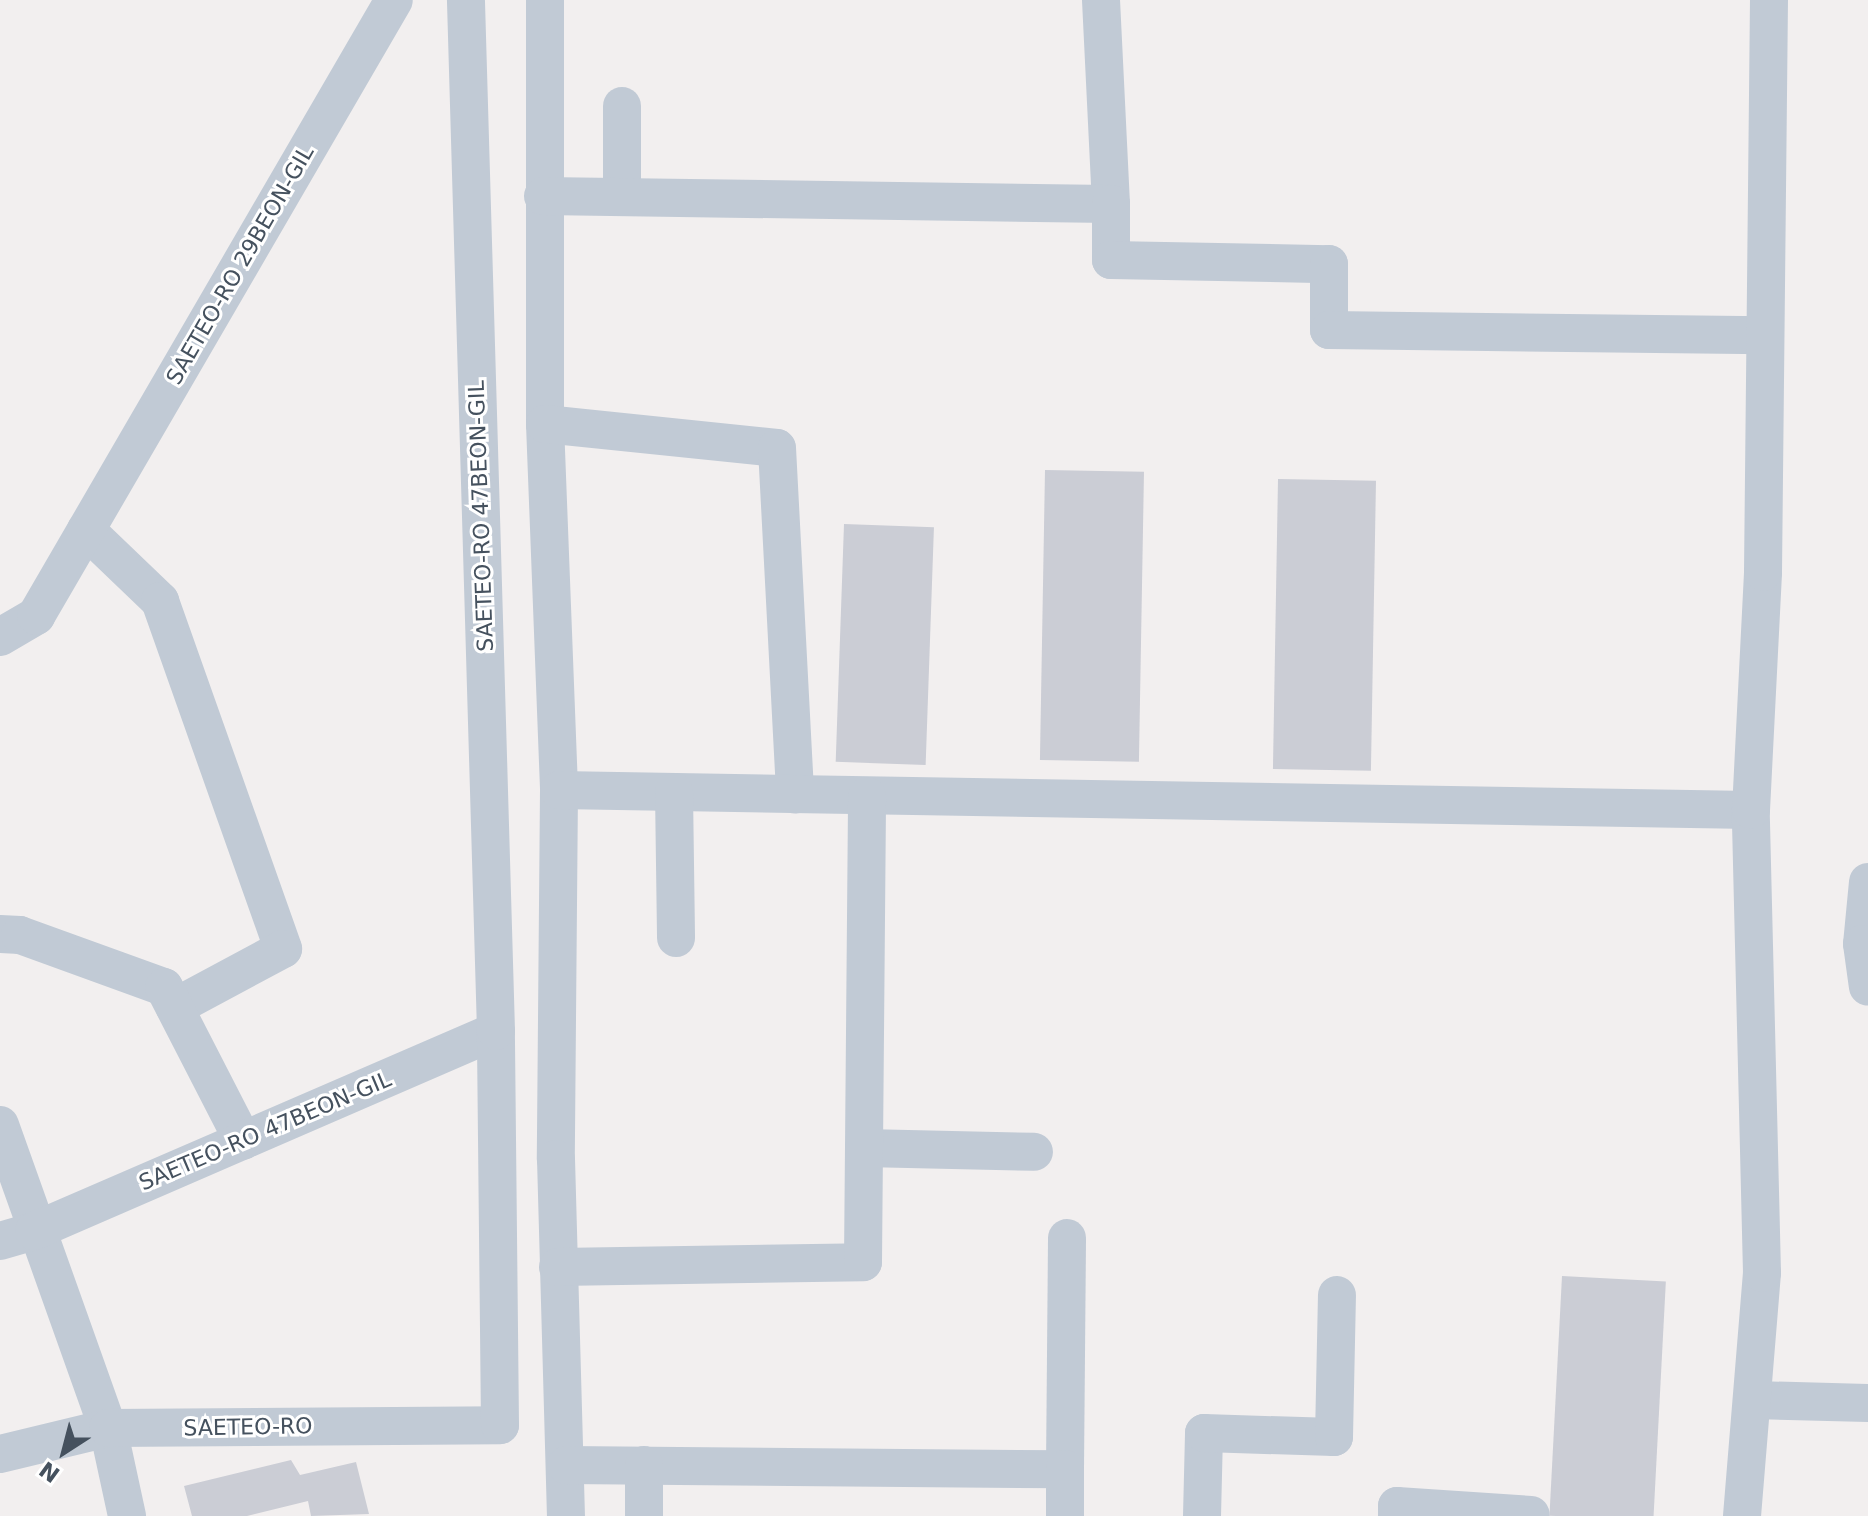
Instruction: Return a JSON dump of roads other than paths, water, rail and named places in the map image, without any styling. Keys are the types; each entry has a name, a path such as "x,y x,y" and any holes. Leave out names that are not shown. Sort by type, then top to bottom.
{"street":[{"name":"SAETEO-RO 29BEON-GIL","path":"0,637 36,616 394,0"},
{"name":"SAETEO-RO 47BEON-GIL","path":"466,0 496,1031 500,1425"},
{"path":"545,0 545,424 559,790 558,1267 566,1516"},
{"path":"1101,0 1111,260 1329,264 1329,330 1765,335"},
{"path":"1742,1516 1754,1400 1762,1273 1751,810 1763,572 1769,0"},
{"path":"622,106 622,197"},
{"path":"543,196 1111,204"},
{"path":"545,424 777,448 795,795"},
{"path":"86,530 160,601 283,949 175,1007"},
{"path":"559,790 1751,810"},
{"path":"674,792 676,938"},
{"path":"558,1267 863,1262 867,796"},
{"path":"1868,882 1862,944 1868,987"},
{"path":"0,934 20,935 164,987 243,1141"},
{"name":"SAETEO-RO 47BEON-GIL","path":"17,1236 496,1031"},
{"path":"0,1125 17,1236 108,1428 127,1516"},
{"path":"864,1148 1034,1152"},
{"path":"1065,1516 1067,1238"},
{"path":"1202,1516 1204,1433 1334,1437 1337,1295"},
{"path":"1754,1400 1868,1403"},
{"name":"SAETEO-RO","path":"0,1454 108,1428 500,1425"},
{"path":"566,1465 1065,1469"},
{"path":"644,1465 644,1516"},
{"path":"1397,1516 1397,1506 1531,1515"}]}
